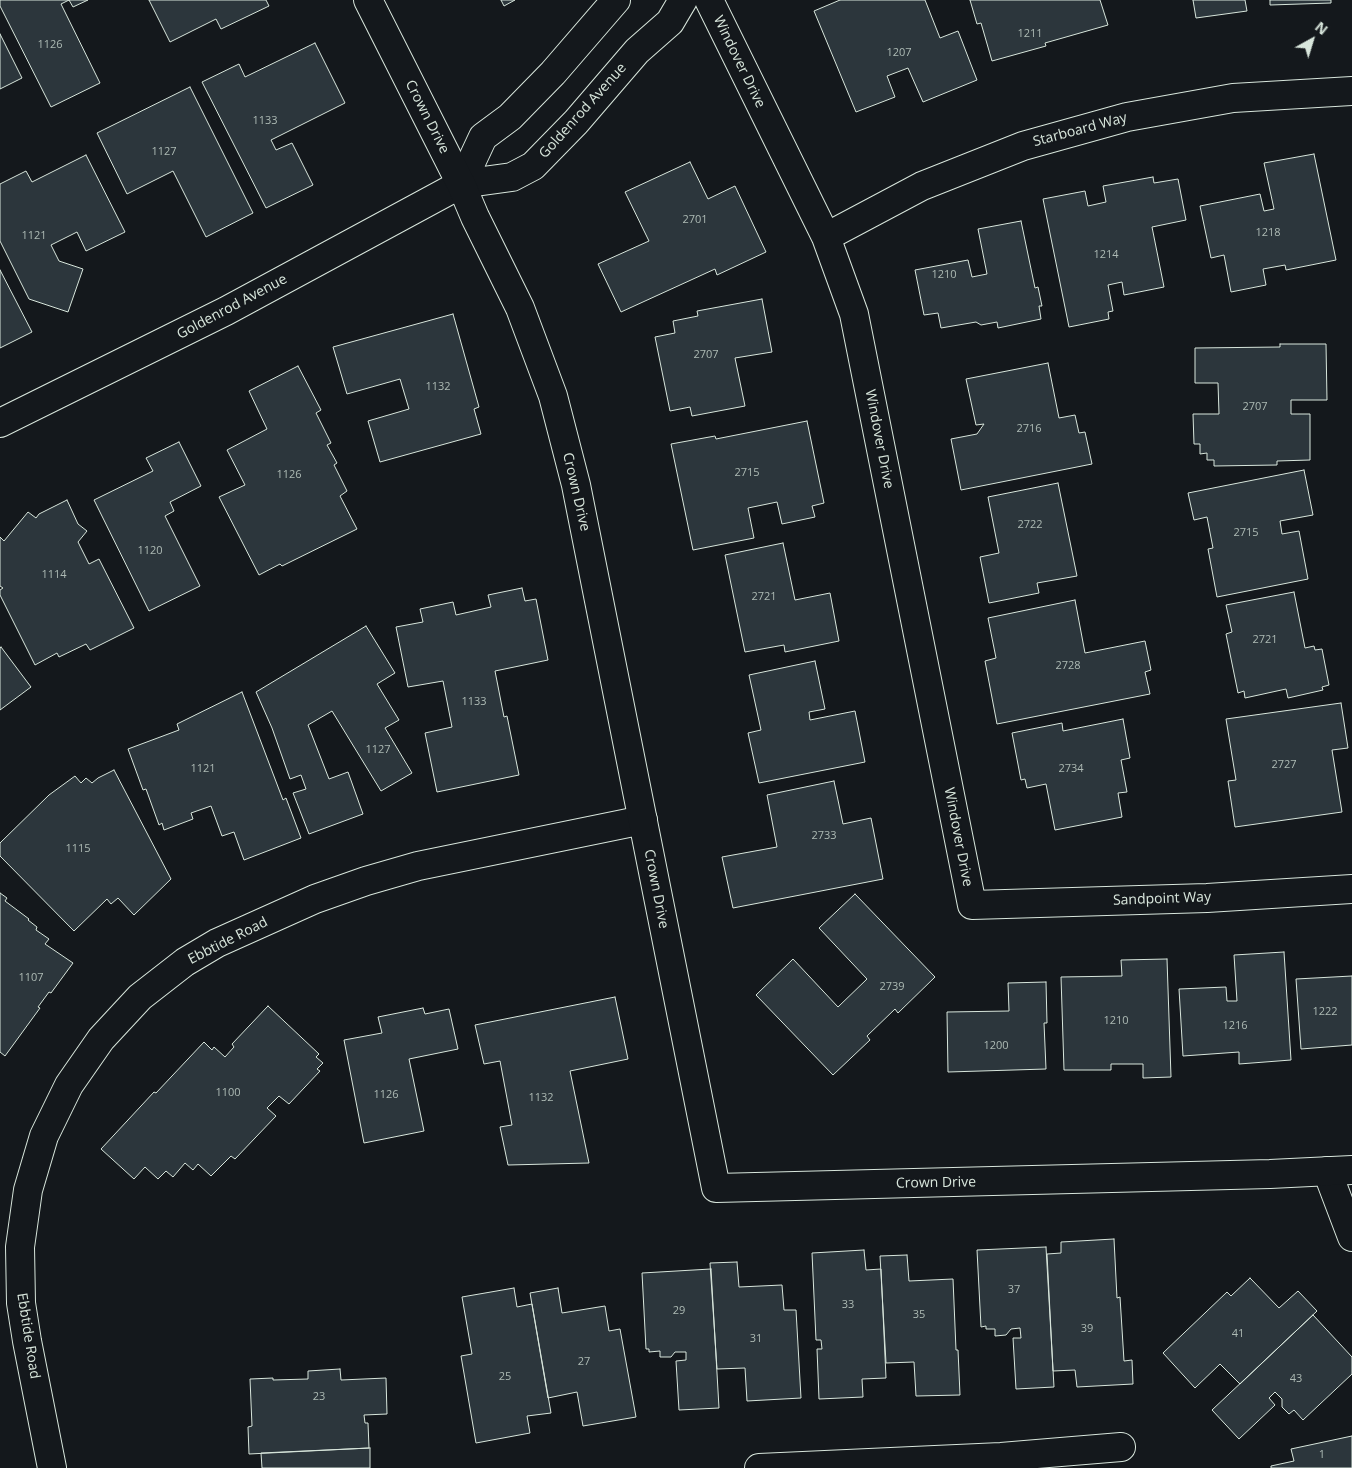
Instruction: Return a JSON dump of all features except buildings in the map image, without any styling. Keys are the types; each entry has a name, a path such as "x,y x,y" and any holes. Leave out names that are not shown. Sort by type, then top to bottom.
{"street":[{"name":"Crown Drive","path":"368,0 461,184 475,217 520,308 553,396 576,485 716,1188 1270,1174 1340,1170"},
{"path":"461,184 483,137 510,117 553,73 616,0"},
{"name":"Goldenrod Avenue","path":"0,424 226,311 461,184 512,177 532,166 576,122 637,50 670,22 683,0"},
{"name":"Windover Drive","path":"709,0 826,237 854,314 972,904"},
{"name":"Starboard Way","path":"826,237 922,186 1023,146 1118,119 1233,98 1352,91"},
{"name":"Ebbtide Road","path":"52,1468 21,1303 20,1247 28,1190 44,1136 69,1085 101,1039 140,997 185,962 217,943 315,899 366,881 418,866 643,820"},
{"name":"Sandpoint Way","path":"972,904 1206,898 1352,889"},
{"path":"1340,1170 1352,1237"},
{"path":"759,1468 1002,1463 1121,1447"}]}
